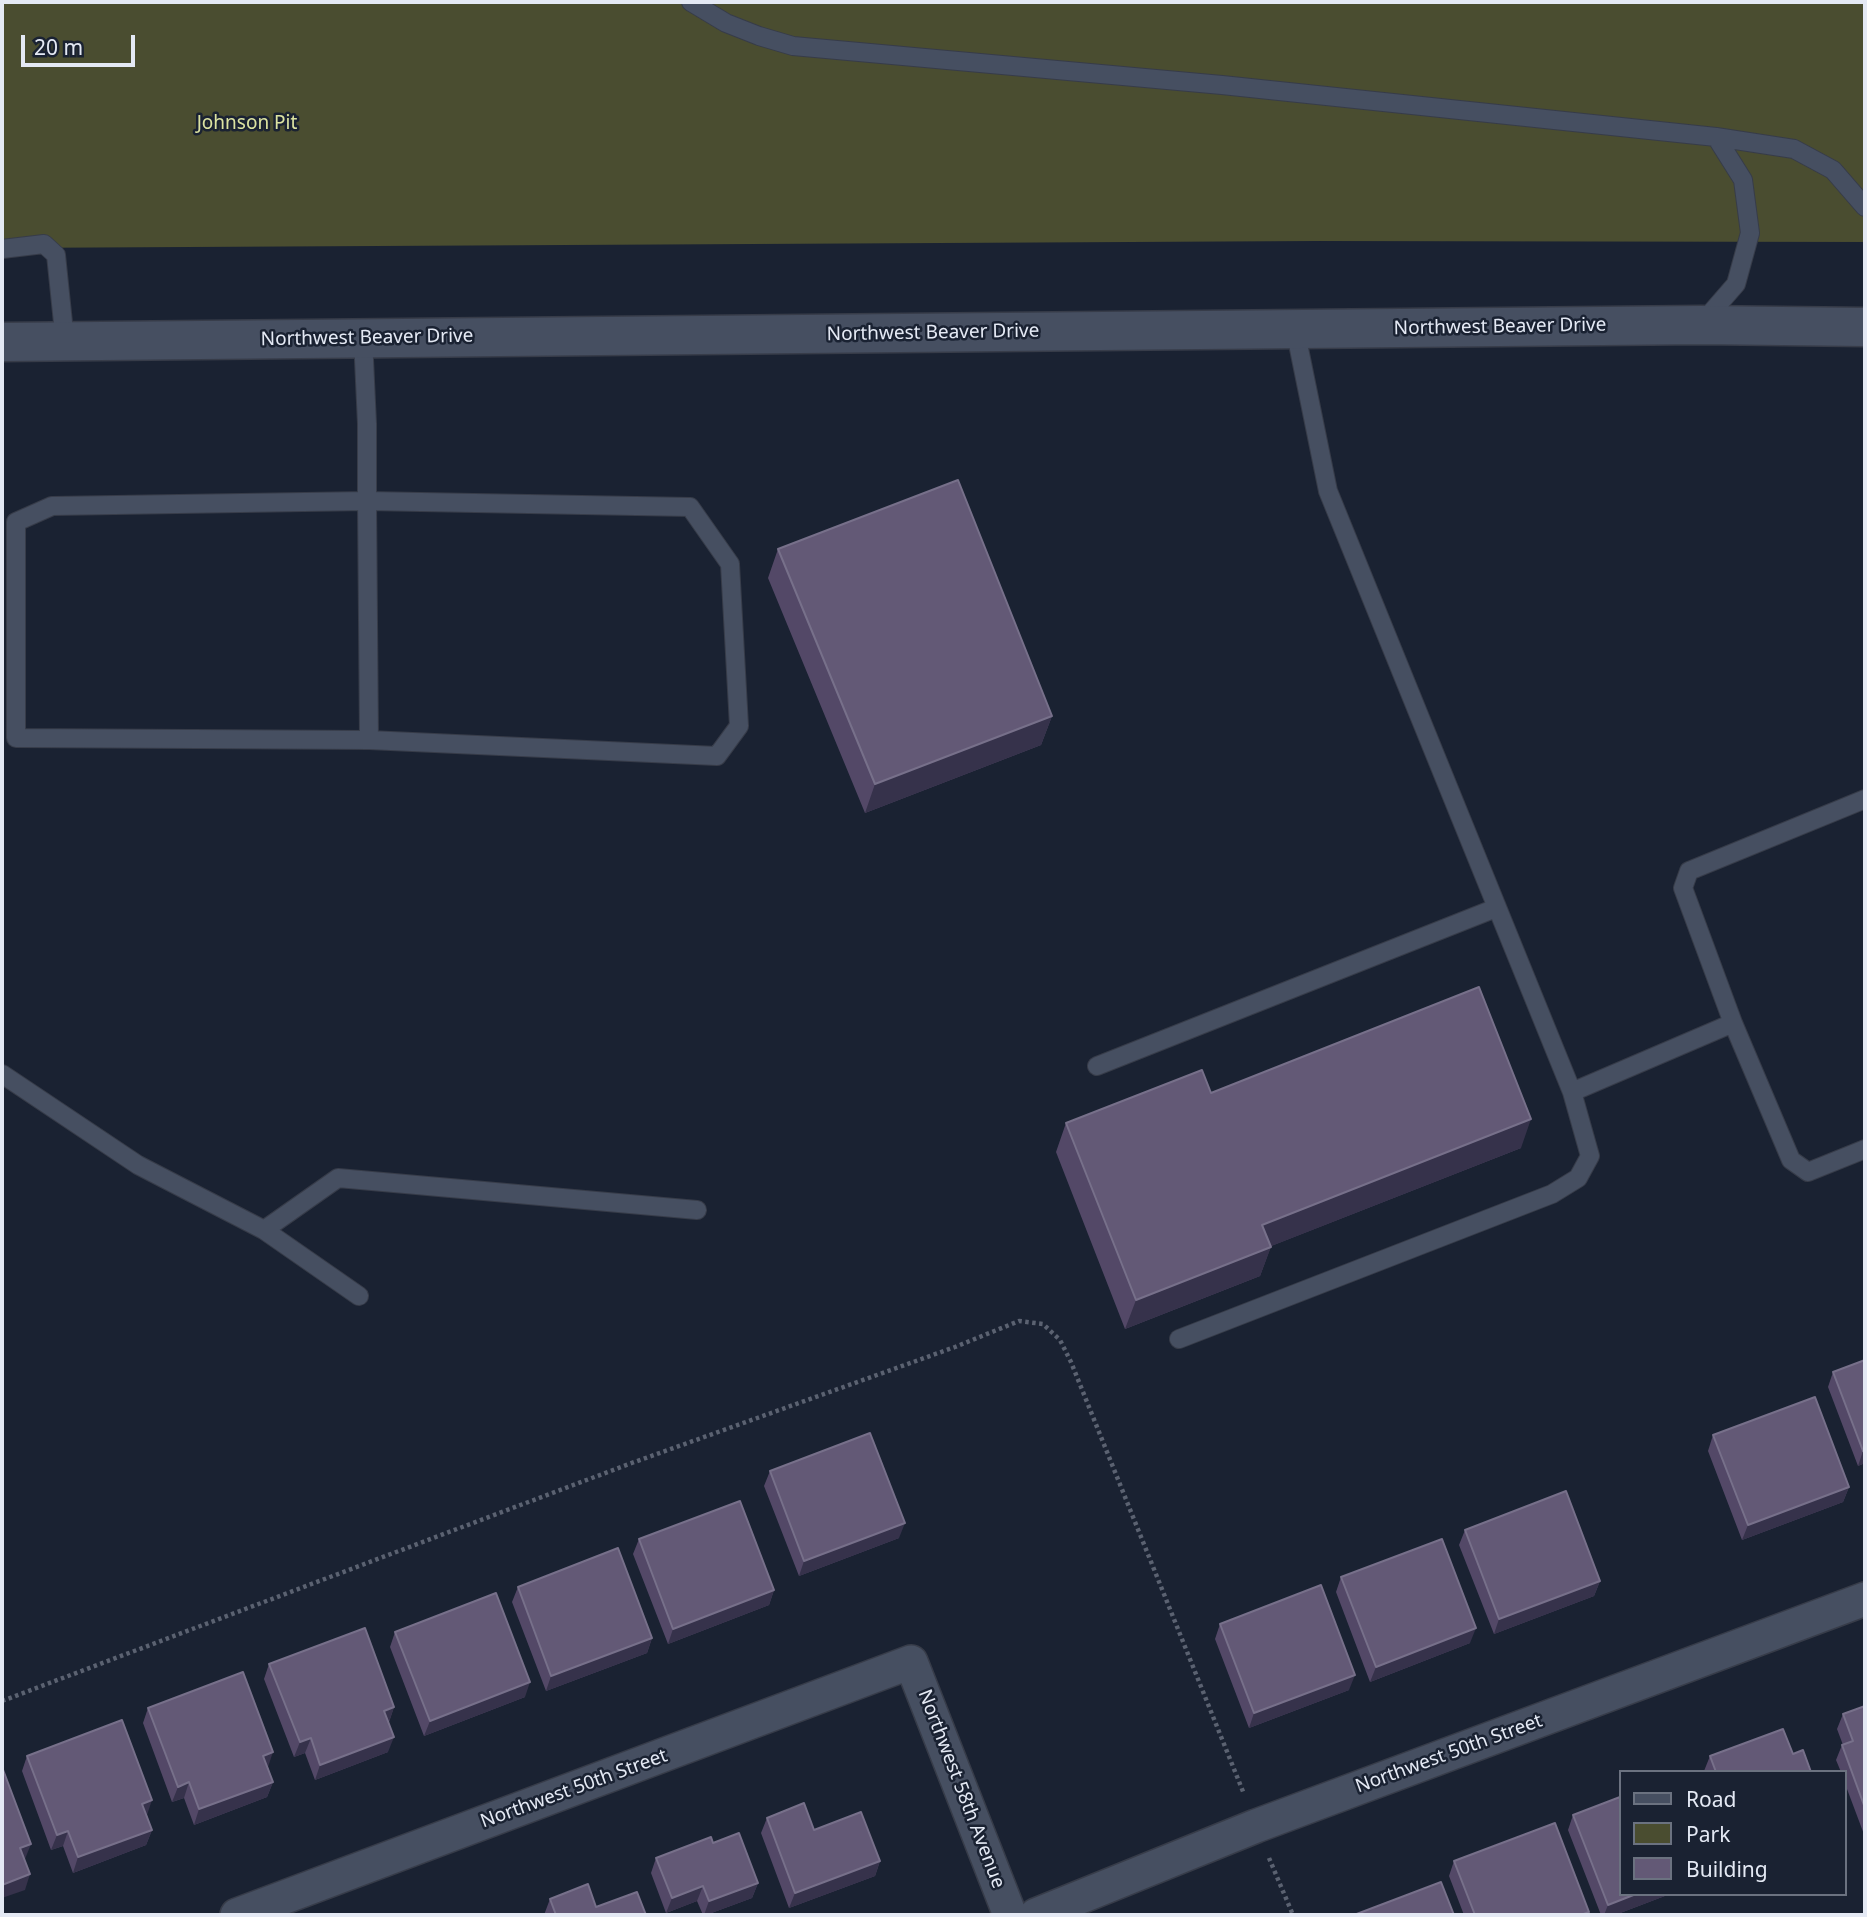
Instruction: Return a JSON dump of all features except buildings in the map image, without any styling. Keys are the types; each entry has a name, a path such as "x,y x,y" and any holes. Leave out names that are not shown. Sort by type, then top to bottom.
{"main road":[{"name":"Northwest Beaver Drive","path":"2,342 1701,325 1865,327"}],"street":[{"name":"Northwest 50th Street","path":"1036,1915 1256,1826 1865,1598"},
{"name":"Northwest 50th Street","path":"237,1915 911,1662"},
{"name":"Northwest 58th Avenue","path":"911,1662 1010,1915"}],"lane":[{"path":"691,2 726,23 793,46 1222,85 1716,137 1794,149 1833,170 1865,207"},
{"path":"1701,325 1736,284 1751,233 1743,180 1716,137"},
{"path":"2,249 44,244 56,255 65,342"},
{"path":"1179,1339 1552,1194 1578,1178 1590,1156 1572,1092 1328,491 1295,329"},
{"path":"363,338 369,740"},
{"path":"367,501 690,507 730,564 739,726 717,756 369,740 9,739 16,522 51,506 367,501"},
{"path":"1865,799 1689,871 1683,888 1733,1023 1791,1160 1808,1172 1865,1149"},
{"path":"1097,1066 1496,908"},
{"path":"1572,1092 1733,1023"},
{"path":"2,1074 138,1165 264,1230 359,1296"},
{"path":"264,1230 338,1178 697,1210"}],"path":[{"path":"2,1702 629,1464 955,1347 1019,1321 1043,1324 1060,1340 1072,1362 1293,1915"}],"green space":[{"name":"Johnson Pit","path":"2,2 1865,2 1865,242 1318,241 2,248"}]}
